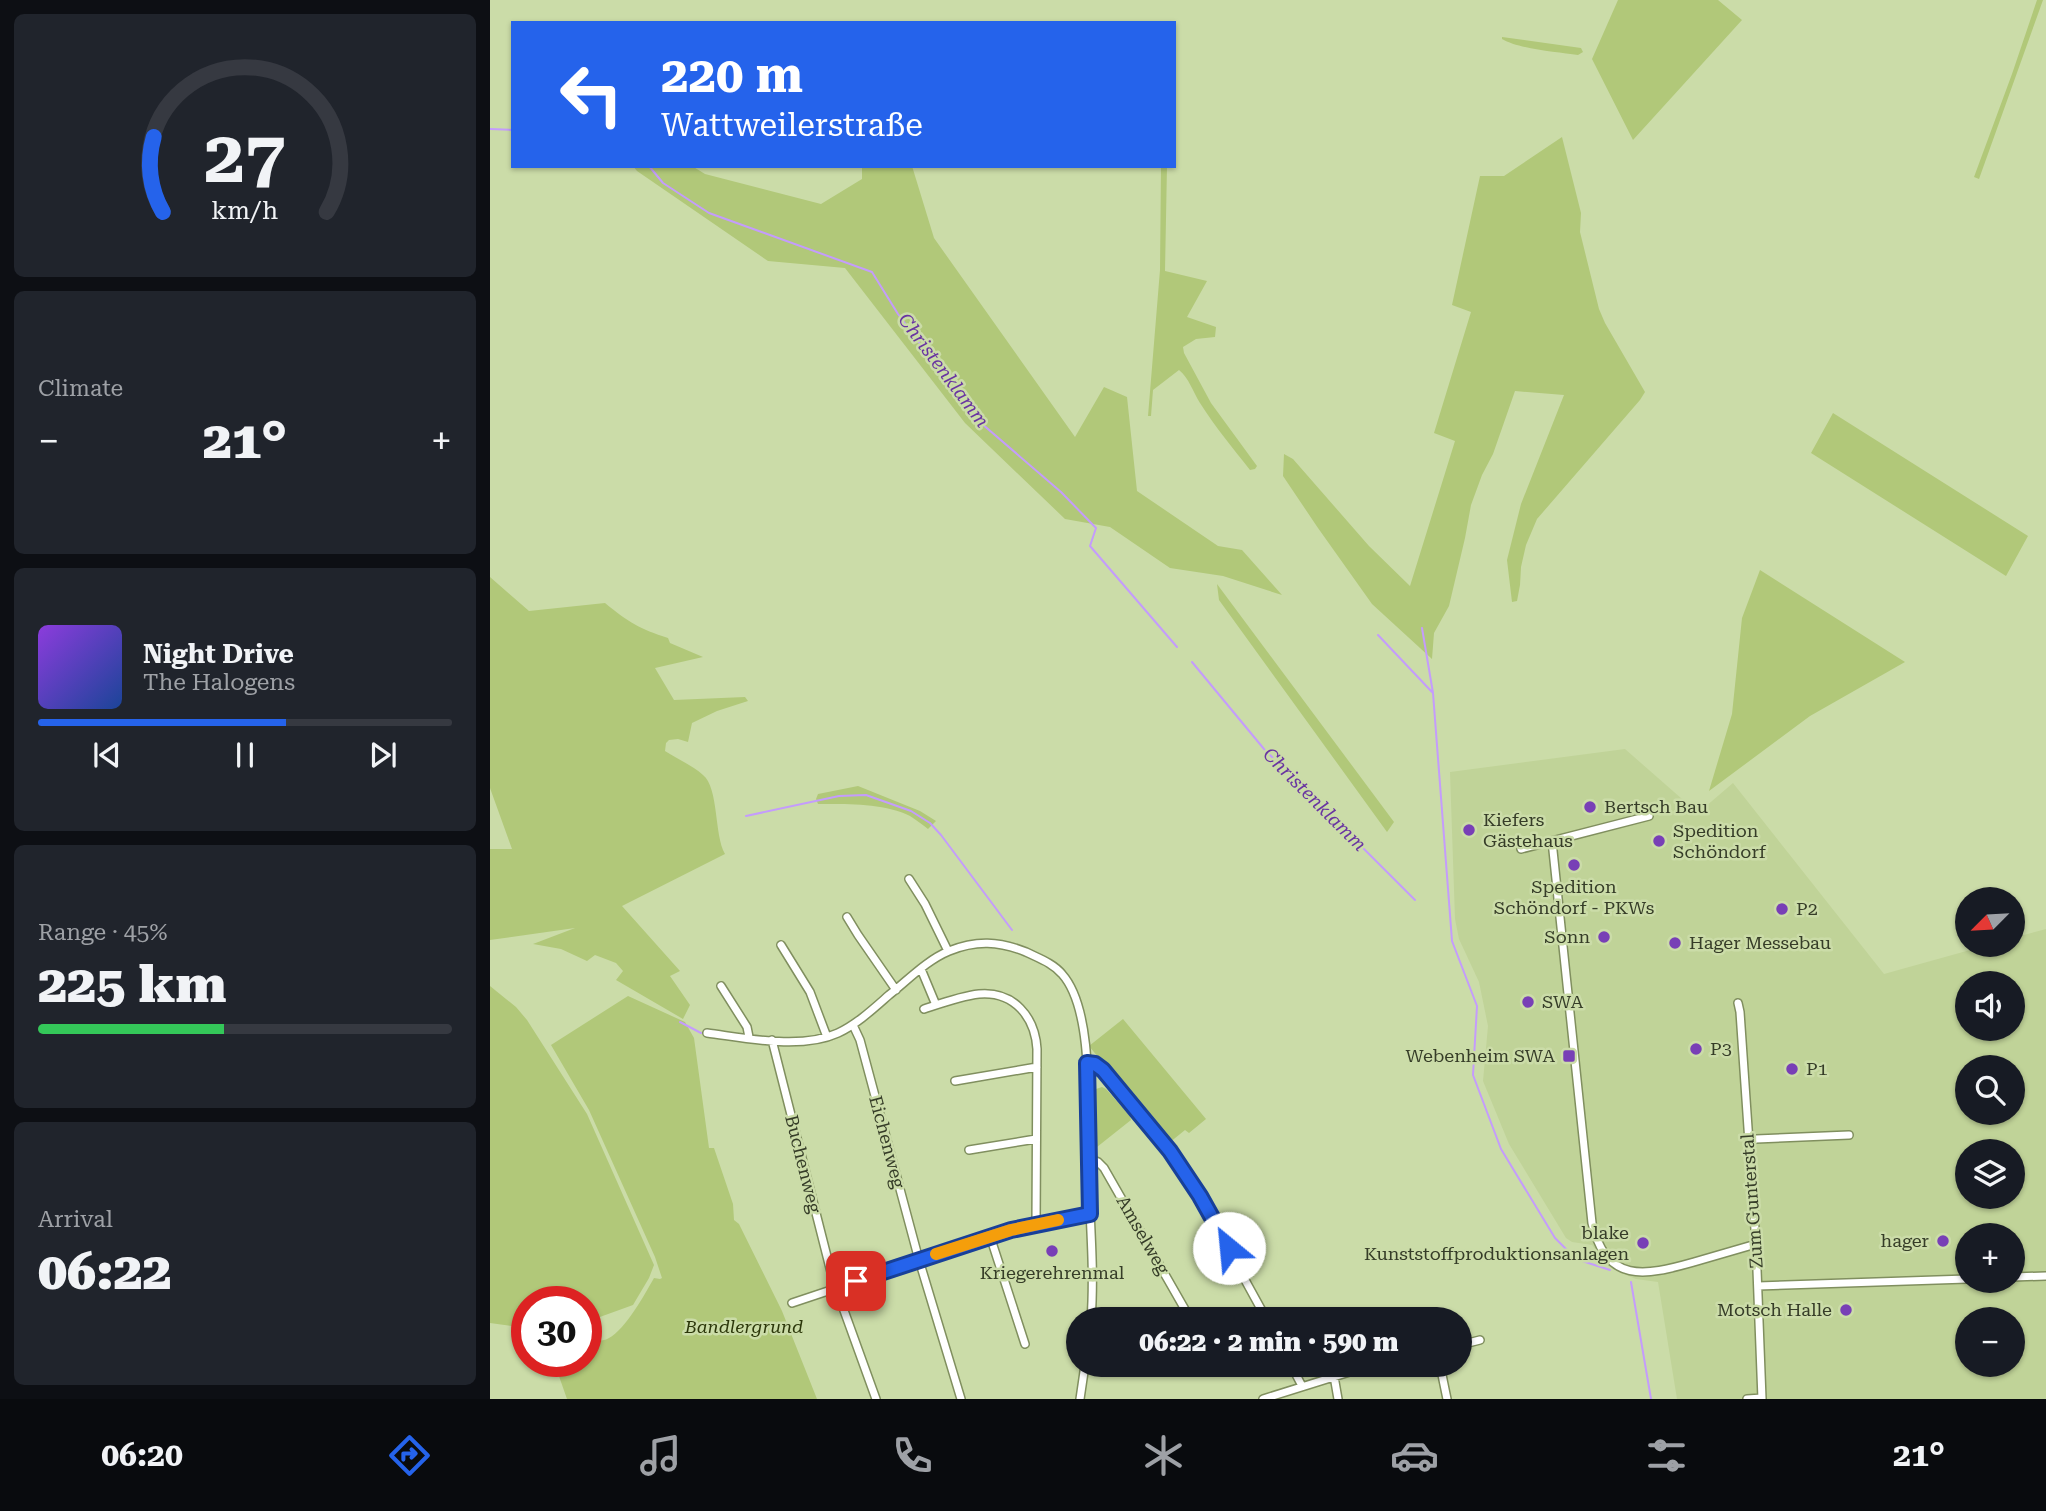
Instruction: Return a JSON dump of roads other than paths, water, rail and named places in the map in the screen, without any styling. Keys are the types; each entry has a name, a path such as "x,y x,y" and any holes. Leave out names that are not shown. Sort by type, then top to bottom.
{"street":[{"path":"1521,849 1649,816"},
{"path":"1552,841 1592,1223 1601,1250 1616,1265 1645,1273 1756,1244"},
{"path":"909,878 929,910 948,951"},
{"path":"847,917 896,989"},
{"path":"707,1032 803,1042 827,1037 853,1025 921,969 948,951 968,945 994,942 1010,945 1044,960 1061,972 1076,998 1087,1063 1091,1307"},
{"path":"781,945 810,992 827,1037"},
{"path":"921,969 936,1005"},
{"path":"721,986 747,1027 748,1037"},
{"path":"925,1009 982,994 996,995 1018,1006 1033,1025 1037,1067 1036,1224"},
{"name":"Zum Gunterstal","path":"1738,1003 1756,1244 1762,1398"},
{"name":"Eichenweg","path":"853,1025 860,1040 919,1259 961,1399"},
{"name":"Buchenweg","path":"772,1040 836,1288 876,1399"},
{"path":"1087,1063 1095,1064 1103,1070 1181,1166 1206,1206 1259,1307"},
{"path":"955,1081 1037,1067"},
{"path":"1749,1143 1756,1139 1849,1135"},
{"path":"969,1150 1036,1139"},
{"name":"Amselweg","path":"1088,1158 1104,1168 1184,1307"},
{"path":"792,1304 990,1236 1090,1214"},
{"path":"990,1236 1025,1344"},
{"path":"2025,1277 2046,1276"},
{"path":"1758,1286 1955,1279"},
{"path":"1472,1342 1480,1340"},
{"path":"1080,1399 1083,1377"},
{"path":"1297,1377 1302,1386"},
{"path":"1263,1399 1331,1377"},
{"path":"1334,1377 1338,1399"},
{"path":"1442,1377 1447,1399"},
{"path":"1747,1399 1762,1398"}],"waterway":[{"name":"Christenklamm","path":"490,129 511,130"},
{"name":"Christenklamm","path":"651,168 663,183 709,213 872,272 898,314 974,417 1061,492 1096,528 1090,546 1177,647"},
{"path":"1422,628 1433,693 1452,941 1477,1006 1473,1075 1501,1149 1555,1238 1576,1259 1610,1270"},
{"path":"1378,635 1432,692"},
{"name":"Christenklamm","path":"1192,662 1264,749 1415,900"},
{"path":"746,816 839,796 866,795 911,811 930,823 941,835 1012,930"},
{"path":"680,1022 701,1033"},
{"path":"1631,1282 1651,1399"}],"place":[{"name":"Bertsch Bau","path":"1590,807"},
{"name":"Kiefers Gästehaus","path":"1469,830"},
{"name":"Spedition Schöndorf","path":"1659,841"},
{"name":"Spedition Schöndorf - PKWs","path":"1574,865"},
{"name":"P2","path":"1782,909"},
{"name":"Sonn","path":"1604,937"},
{"name":"Hager Messebau","path":"1675,943"},
{"name":"SWA","path":"1528,1002"},
{"name":"P3","path":"1696,1049"},
{"name":"Webenheim SWA","path":"1569,1056"},
{"name":"P1","path":"1792,1069"},
{"name":"hager","path":"1943,1241"},
{"name":"blake Kunststoffproduktionsanlagen","path":"1643,1243"},
{"name":"Kriegerehrenmal","path":"1052,1251"},
{"name":"Motsch Halle","path":"1846,1310"}],"park label":[{"name":"Bandlergrund","path":"744,1327"}]}
